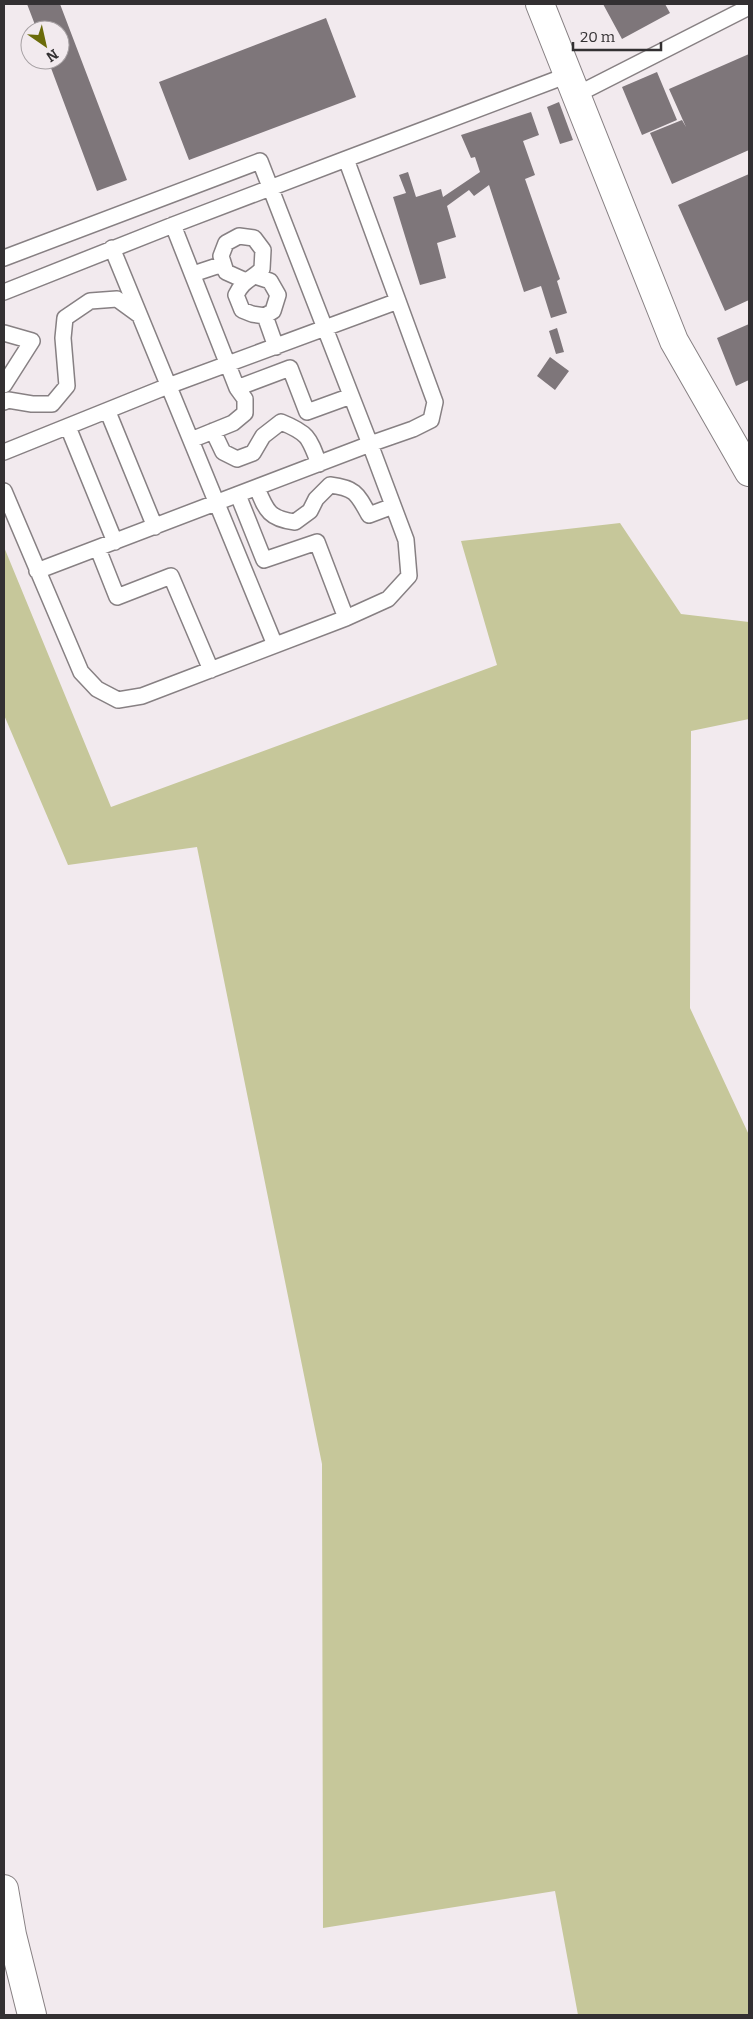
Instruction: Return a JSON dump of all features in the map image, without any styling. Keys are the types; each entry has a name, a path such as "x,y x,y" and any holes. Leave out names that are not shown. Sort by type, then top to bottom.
{"street":[{"path":"540,4 674,341 749,472"},
{"path":"4,1889 12,1935 32,2015"}],"lane":[{"path":"4,292 112,248 346,159 572,85 749,7"},
{"path":"37,572 413,429 431,420 434,402 346,159"},
{"path":"4,258 260,161 406,540 409,576 388,599 346,618 142,696 118,700 97,688 81,672 4,491"},
{"path":"173,225 237,388 245,399 245,413 233,423 191,440"},
{"path":"251,278 241,284 236,295 242,310 265,316 273,311 278,295 270,281 251,278 226,272 223,264 221,256 226,243 238,236 254,238 264,250 262,268 251,278"},
{"path":"112,248 275,645"},
{"path":"193,274 223,264"},
{"path":"4,402 8,400 32,404 52,404 67,386 63,338 66,318 90,301 118,299 140,315"},
{"path":"4,452 108,412 168,386 398,301"},
{"path":"265,316 276,347"},
{"path":"4,333 32,341 4,384"},
{"path":"237,388 290,368 307,412 351,396"},
{"path":"108,412 155,527"},
{"path":"213,431 223,452 237,459 253,453 263,436 281,422 301,430 312,444 319,464"},
{"path":"68,427 115,542"},
{"path":"257,488 264,507 279,520 295,522 310,512 316,499 330,485 348,487 360,499 368,515 393,506"},
{"path":"238,495 264,560 316,542 346,618"},
{"path":"98,549 117,597 171,576 210,670"}],"green space":[{"path":"620,523 681,614 749,622 749,719 691,731 690,1008 749,1135 749,2015 578,2015 555,1891 323,1928 322,1464 197,847 68,865 4,715 4,547 111,807 497,665 461,541"}],"building":[{"path":"27,4 60,4 66,20 33,20"},
{"path":"603,4 665,4 670,13 622,39"},
{"path":"326,18 356,97 189,160 159,82"},
{"path":"70,30 127,180 97,191 52,70 70,70"},
{"path":"749,54 749,150 672,184 650,133 682,120 686,127 669,89"},
{"path":"657,72 677,120 642,135 622,87"},
{"path":"559,102 573,140 560,144 547,107"},
{"path":"531,112 539,135 523,141 535,175 525,179 560,279 557,281 567,313 551,318 541,286 524,292 489,185 474,196 469,190 447,206 456,237 437,243 446,278 420,285 393,197 406,193 399,175 408,172 416,197 441,189 443,197 480,172 475,157 471,158 461,135"},
{"path":"749,174 749,300 725,311 678,205"},
{"path":"749,324 749,380 736,386 717,338"},
{"path":"557,328 564,352 556,354 549,331"},
{"path":"550,357 569,371 555,390 537,376"}]}
